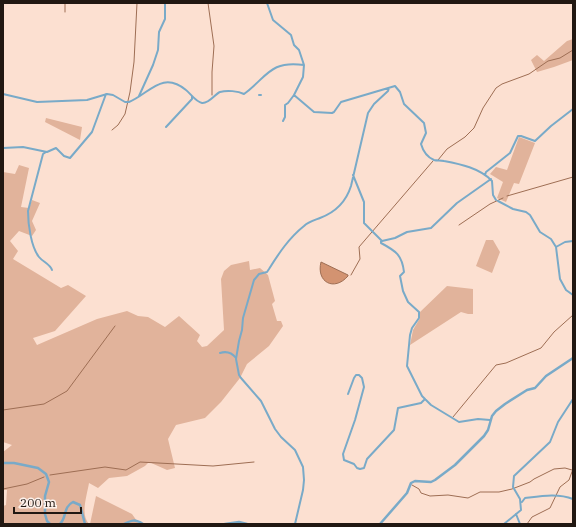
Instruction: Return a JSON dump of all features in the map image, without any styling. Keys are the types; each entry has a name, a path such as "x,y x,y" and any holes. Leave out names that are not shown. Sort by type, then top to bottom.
{"street":[{"path":"139,96 154,65 158,50 159,32 166,15 165,3"},
{"path":"267,3 273,20 291,34 294,45 299,50 304,65 303,76 294,95 285,105 286,116 283,121"},
{"path":"238,91 244,94 253,88 269,71 283,65 304,65"},
{"path":"3,94 36,102 87,100 106,94 113,95 125,102 129,102 164,82 178,84 201,103 205,103 220,92 242,92"},
{"path":"294,95 314,112 332,113 340,102 395,86 400,92 404,104 424,123 426,133 421,144 426,155 435,161 442,160 460,164 485,175 491,179 493,185 493,195 497,201 530,215 540,232 550,238 556,247 560,279 566,290 573,295"},
{"path":"295,524 303,490 304,480 302,467 295,450 275,429 261,400 239,375 236,359 243,318 254,280 259,274 267,272 287,241 304,225 336,210 349,191 368,113 389,88"},
{"path":"52,270 52,267 37,253 31,239 28,216 43,154 56,148 68,158 74,154 92,132 106,94"},
{"path":"166,127 192,99 192,95"},
{"path":"485,175 486,172 510,153 518,136 535,141 573,109"},
{"path":"3,148 23,147 47,152"},
{"path":"353,175 364,202 364,223 381,243 392,249 402,261 404,274 400,276 403,291 408,302 419,312 419,318 412,328 410,335 407,366 420,394 431,405 459,422 478,419 490,420"},
{"path":"380,240 395,238 407,232 431,228 457,203 491,179"},
{"path":"556,247 565,242 573,241"},
{"path":"220,353 231,353 236,359"},
{"path":"380,524 407,492 411,483 431,482 455,465 487,432 490,420 496,411 527,390 535,388 546,376 573,358"},
{"path":"348,394 354,378 356,375 359,375 362,378 364,387 355,420 343,454 344,460 354,464 360,469 366,465 366,459 394,430 398,408 421,403 425,399"},
{"path":"504,524 521,510 521,503 518,494 512,488 513,478 550,442 558,422 573,400"},
{"path":"3,462 38,468 46,474 49,482 45,496 45,514 47,521 50,524"},
{"path":"521,503 525,498 538,496 554,495 573,499"},
{"path":"60,524 64,518 65,510 73,502 80,505 85,524"},
{"path":"516,514 520,524"},
{"path":"124,524 134,520 143,524"},
{"path":"225,524 239,522 247,524"}],"shaded area":[{"path":"573,39 573,60 537,72 531,60 537,55 544,61 567,41"},
{"path":"46,118 82,127 80,140 45,122"},
{"path":"519,137 535,143 519,184 514,183 506,202 497,198 503,182 490,174 496,167 507,170"},
{"path":"19,165 29,168 21,207 29,208 32,200 40,203 32,221 36,230 32,236 19,231 10,241 18,251 13,259 61,288 68,285 86,296 55,331 33,338 37,345 97,319 127,311 138,316 148,317 165,327 179,316 200,335 197,341 202,347 207,346 224,330 221,279 224,271 231,265 249,261 250,270 260,268 268,275 275,301 272,304 277,321 281,321 283,326 269,346 247,364 240,378 221,402 205,418 176,425 168,439 175,468 167,470 149,462 145,466 127,476 109,478 98,488 89,483 85,515 89,524 3,524 3,506 6,505 7,490 3,490 3,452 12,445 3,442 3,172 15,174"},
{"path":"486,240 493,240 500,252 492,273 476,266"},
{"path":"321,262 348,276 343,281 337,283 332,284 327,282 321,275"},
{"path":"447,286 473,289 473,314 461,312 410,345 413,330 420,318 420,312"},
{"path":"96,496 132,514 139,524 90,524"}],"waterway":[{"path":"65,3 65,12"},
{"path":"112,130 118,125 125,114 130,92 134,62 137,3"},
{"path":"208,3 214,46 212,95"},
{"path":"438,160 447,149 465,137 474,128 483,108 496,88 502,84 529,74 548,61 560,58 573,50"},
{"path":"351,275 360,259 359,247 433,161"},
{"path":"507,196 573,177"},
{"path":"459,225 490,204 503,198"},
{"path":"453,417 496,365 506,363 541,348 554,332 573,315"},
{"path":"3,410 44,404 67,391 115,326"},
{"path":"50,475 105,467 126,470 140,462 213,466 254,462"},
{"path":"412,485 419,489 421,493 430,496 448,495 468,498 480,492 499,492 512,489 530,482 554,469 565,468 572,470"},
{"path":"527,524 532,517 550,508 560,487 569,480 573,469"},
{"path":"3,489 27,484 44,477"}]}
